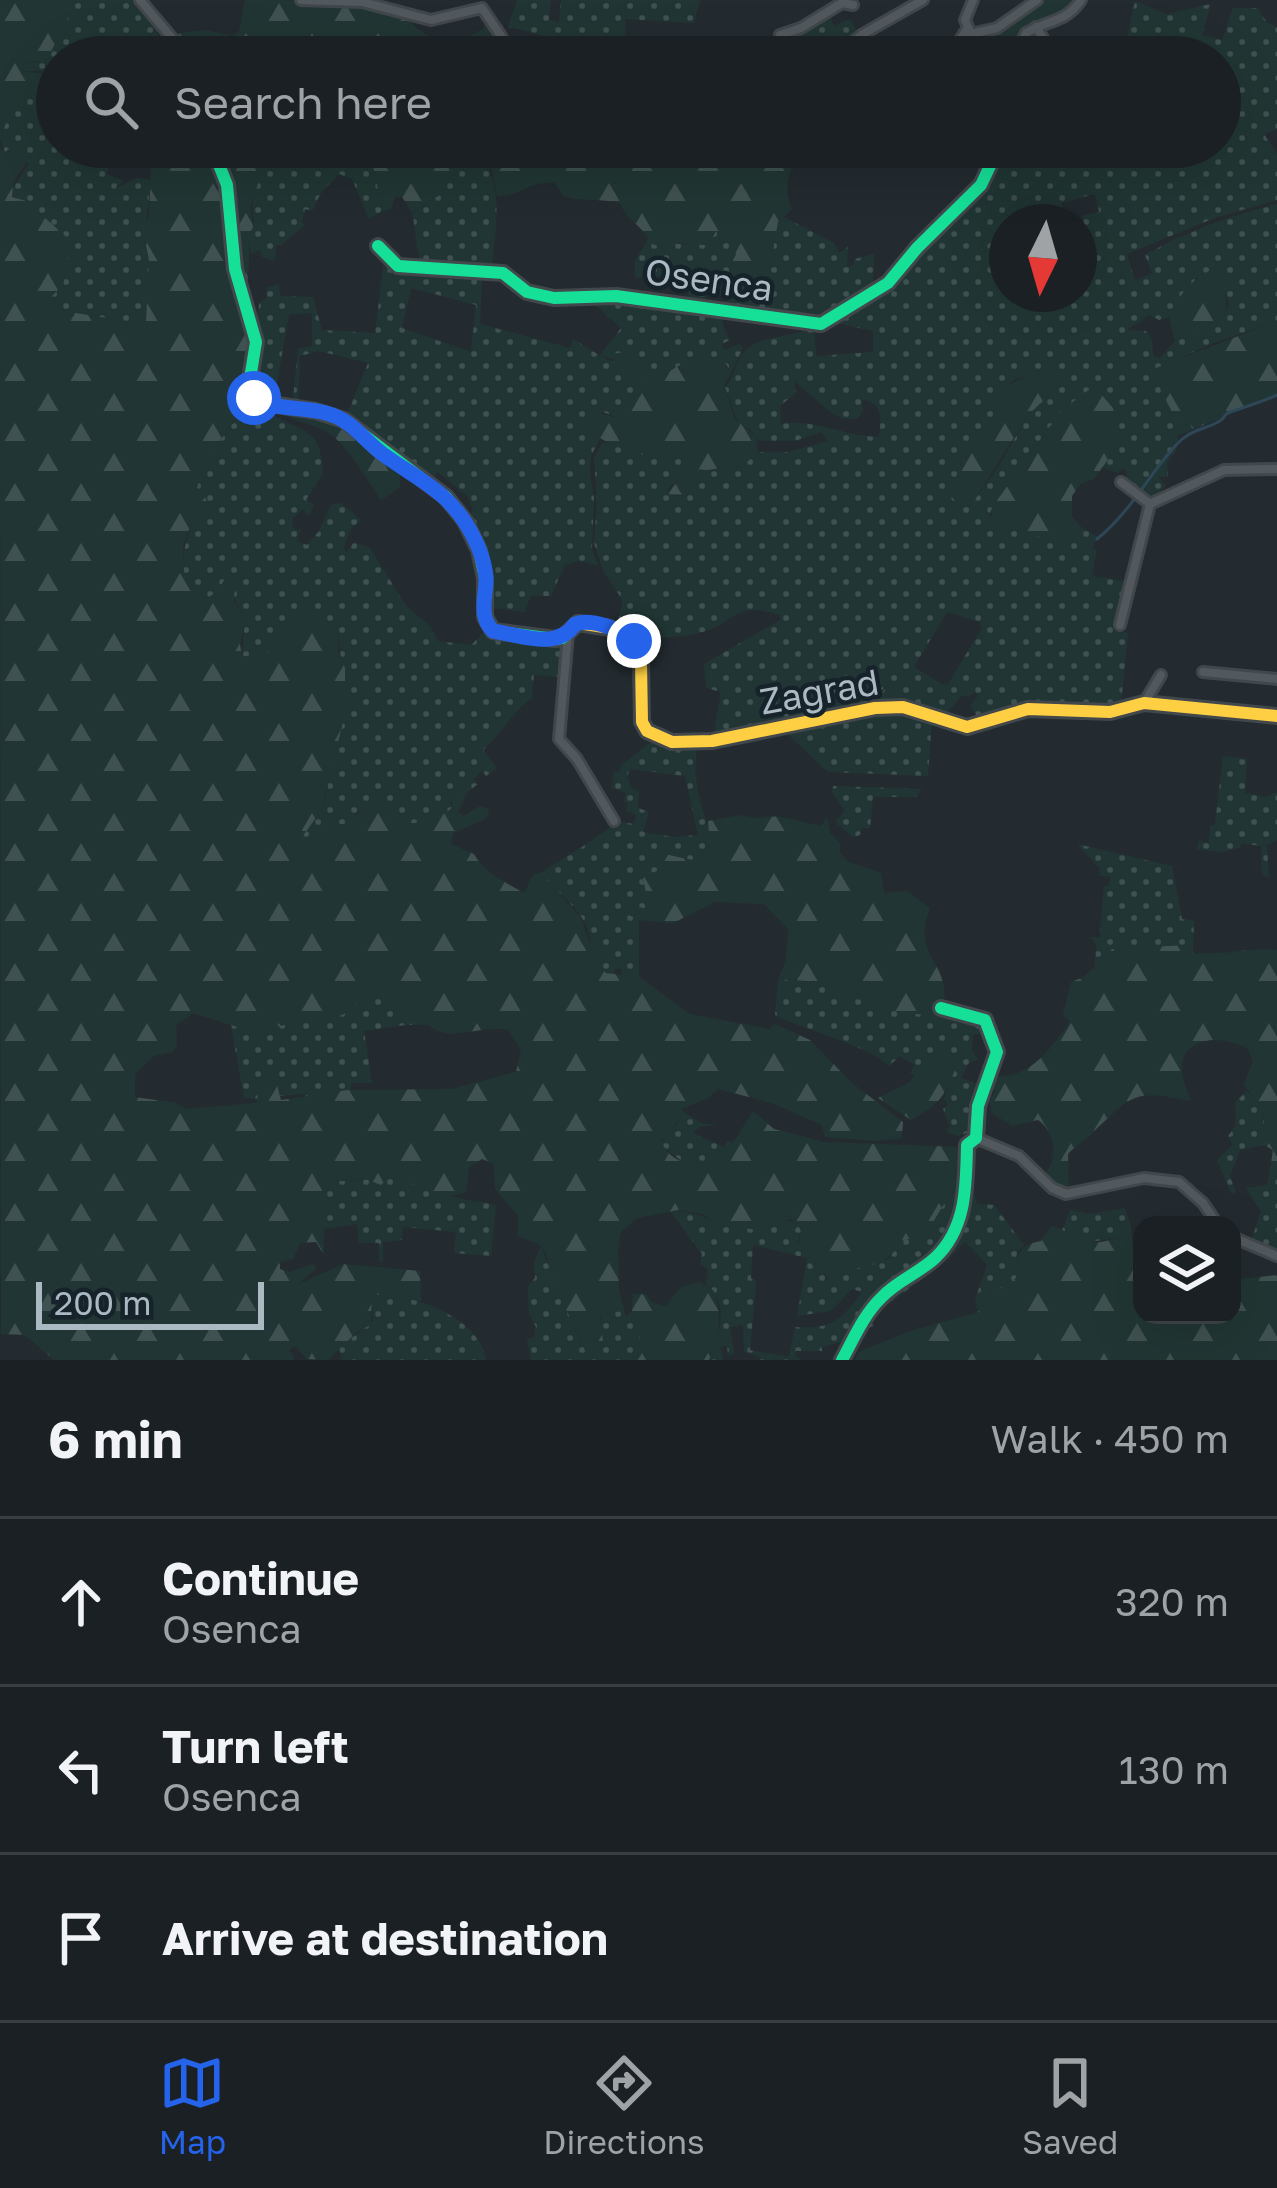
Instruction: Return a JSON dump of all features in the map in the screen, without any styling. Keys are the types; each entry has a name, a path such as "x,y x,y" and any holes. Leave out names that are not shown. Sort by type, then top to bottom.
{"street":[{"path":"140,0 170,36"},
{"path":"301,0 362,2 431,20 482,8 501,36"},
{"path":"860,36 923,0"},
{"path":"973,0 965,20 971,34 997,28 1037,0"},
{"path":"1023,36 1036,27 1059,22 1082,0"},
{"path":"780,34 801,28 842,3 853,5"},
{"path":"1036,27 1042,36"},
{"path":"962,36 967,29"},
{"path":"220,168 227,185 235,269 256,342 248,391 274,406 322,412 350,422 381,453 447,498 474,538 483,562 483,617 493,631 554,640 568,634 559,739 578,759 614,821"},
{"name":"Osenca","path":"378,246 398,266 503,272 538,296 616,296 821,324 888,283 950,213 973,195 989,168"},
{"path":"1142,499 1236,467 1277,470"},
{"path":"1120,482 1142,499"},
{"path":"1120,625 1142,499"},
{"name":"Zagrad","path":"568,634 581,621 626,634 638,650 643,682 639,713 647,731 672,742 712,741 875,708 903,707 968,727 1028,709 1110,712 1144,703 1277,716"},
{"path":"1203,672 1277,680"},
{"path":"1144,703 1161,675"},
{"path":"941,1008 985,1021 993,1035 998,1068 983,1090 976,1138"},
{"path":"976,1138 1018,1156 1052,1188 1066,1194 1144,1178 1179,1182 1212,1216"},
{"path":"842,1360 884,1294 936,1257 953,1234 966,1199 967,1145 976,1138"},
{"path":"1241,1241 1277,1256"}],"green space":[{"path":"0,0 67,0 70,15 59,36 36,36 36,61 21,64 22,71 36,73 36,94 15,96 0,140"},
{"path":"67,0 136,0 158,36 56,36 70,15"},
{"path":"245,0 349,1 407,17 430,36 232,36 239,32"},
{"path":"517,0 551,0 549,20 559,22 561,0 700,0 694,23 625,19 625,36 546,36 508,27"},
{"path":"1040,0 1079,0 1061,16 1022,36 974,36 998,29"},
{"path":"1135,1 1166,14 1211,4 1202,35 1206,36 1128,36"},
{"path":"1233,8 1258,8 1267,23 1277,27 1277,129 1264,134 1277,154 1277,200 1217,217 1127,254 1135,281 1152,273 1145,255 1210,225 1277,204 1277,321 1161,367 1174,417 1187,416 1194,429 1178,435 1177,449 1167,462 1168,477 1158,477 1166,486 1152,498 1125,482 1127,472 1122,468 1118,473 1102,467 1119,444 1050,426 989,516 1073,539 1081,527 1098,537 1092,548 1097,550 1092,576 1124,581 1117,632 1128,633 1121,704 1111,708 1014,705 1002,714 982,717 970,706 978,696 975,692 962,695 942,719 873,705 892,679 868,706 713,738 721,692 706,688 704,664 780,620 780,615 743,611 712,628 677,637 632,639 616,627 623,601 604,572 594,543 594,458 603,442 642,454 664,451 684,458 682,476 667,490 679,496 687,494 699,469 723,464 740,468 758,452 789,452 828,441 822,432 795,441 759,441 750,429 739,425 725,387 752,346 814,327 816,356 873,352 873,331 831,322 890,282 943,227 988,168 1241,168 1241,36 1223,36","holes":["1219,273 1229,304 1222,320 1175,341 1160,358 1153,356 1152,339 1146,331 1127,330 1149,315 1159,320 1173,316 1196,278","1038,370 1058,387 1028,415 970,506 954,500 960,466 993,420 1012,381","794,381 829,411 857,419 863,411 862,400 869,401 879,413 879,437 781,424 780,406 796,393","947,612 980,622 982,628 943,685 914,667"]},
{"path":"828,12 834,26 850,19 859,34 801,36 804,28"},
{"path":"484,16 499,36 467,36 484,28"},
{"path":"206,30 232,36 172,34"},
{"path":"36,62 36,71 21,71 21,64"},
{"path":"36,94 36,168 108,168 106,174 124,181 114,189 137,178 151,180 144,241 149,260 146,322 53,309 52,295 62,280 66,248 56,228 10,192 29,164 5,152 0,140 15,96"},
{"path":"12,147 30,157 13,182 12,197 26,201 72,242 63,285 52,296 53,309 140,324 146,321 149,260 143,232 149,215 151,168 262,168 250,207 253,228 247,235 248,387 238,414 199,478 197,488 208,502 208,512 187,534 183,563 196,598 206,599 217,592 225,579 235,583 234,601 245,619 242,656 264,658 296,614 315,615 338,632 338,651 345,668 345,714 321,811 299,841 308,846 328,824 346,824 370,804 390,806 400,825 439,817 452,808 448,796 466,795 458,812 464,816 480,806 489,809 487,818 453,833 451,844 474,854 489,872 524,893 534,874 541,873 581,918 589,942 597,949 597,963 606,973 639,977 690,1014 769,1029 775,1024 810,1040 852,1083 903,1122 902,1138 825,1137 822,1125 775,1104 718,1089 681,1109 685,1113 661,1140 669,1153 712,1169 727,1141 733,1143 753,1111 774,1129 824,1142 961,1147 965,1161 960,1211 944,1204 925,1235 899,1241 883,1260 838,1271 829,1282 799,1246 801,1231 790,1219 760,1230 721,1226 703,1214 679,1210 637,1218 621,1232 618,1249 624,1310 600,1316 603,1342 594,1359 588,1357 551,1276 547,1255 539,1244 518,1236 518,1216 495,1189 494,1164 482,1159 469,1167 466,1191 455,1195 436,1194 398,1180 387,1179 381,1185 366,1179 323,1182 324,1255 316,1242 300,1243 293,1259 280,1262 280,1269 289,1272 314,1264 316,1269 297,1285 343,1264 420,1271 421,1301 372,1294 371,1325 328,1360 307,1359 295,1346 289,1350 295,1360 54,1360 25,1335 1,1334 0,148 5,152","holes":["373,990 384,992 406,1025 429,1025 446,1033 508,1030 521,1050 516,1072 452,1089 348,1090 281,1100 276,1081 262,1082 256,1103 186,1109 135,1097 135,1074 154,1056 172,1052 177,1046 176,1026 193,1013 247,1030 261,1029 342,1015"]},
{"path":"259,168 373,168 383,211 369,219 352,179 339,174 322,191 312,211 305,209 305,225 276,245 275,261 262,257 260,250 251,254 247,234 254,221"},
{"path":"373,168 449,168 444,192 412,212 402,197 395,197 391,209 383,211"},
{"path":"444,168 488,168 496,206 492,270 424,268 412,213 444,192"},
{"path":"793,168 787,185 792,209 778,222 768,278 758,272 745,277 731,265 736,254 728,232 716,231 708,245 676,243 663,249 651,243 620,203 564,196 555,183 497,196 492,169"},
{"path":"784,217 834,243 839,253 848,247 847,266 874,254 873,284 823,322 726,308 727,297 707,294 704,305 688,302 689,274 635,278 635,261 649,238 651,243 708,245 716,231 728,232 736,254 731,265 768,277 778,221"},
{"path":"384,260 482,273 480,324 570,348 573,339 609,361 617,360 641,382 641,389 626,402 618,418 603,412 584,425 590,433 602,435 591,456 590,474 592,550 598,565 578,561 565,565 551,596 531,596 524,612 486,607 471,533 473,509 467,496 438,472 430,481 381,450 346,417 368,363 319,351 300,356 298,406 265,403 252,392 259,303 266,298 267,287 279,284 280,296 313,297 322,330 375,333","holes":["411,288 476,305 471,352 402,328","312,313 312,346 298,349 293,398 274,400 289,314"]},
{"path":"1215,267 1225,294 1222,321 1175,341 1169,316 1188,286"},
{"path":"590,300 723,311 730,340 722,344 724,350 740,344 743,348 731,373 726,364 672,369 652,382 603,351 621,328"},
{"path":"1277,321 1277,395 1194,429 1187,416 1175,418 1157,382 1156,368"},
{"path":"603,351 625,352 640,363 645,378 652,382 688,360 721,360 731,373 724,385 735,420 756,436 758,452 740,468 699,469 687,495 667,494 682,476 683,458 628,451 583,426 590,411 618,418 626,402 641,389 641,382 617,360 600,356"},
{"path":"1051,370 1058,387 1028,415 972,504 963,505 948,495 960,467 993,420 1002,389 1033,372"},
{"path":"1094,386 1113,408 1121,436 1094,479 1080,484 1072,496 1072,517 1081,527 1073,539 1031,535 991,520 993,506 1062,410"},
{"path":"251,399 310,435 319,448 323,473 306,500 314,505 309,516 303,509 292,519 293,528 302,527 297,541 307,545 331,505 341,503 361,520 350,530 343,550 347,552 354,542 370,548 407,607 431,627 438,641 471,645 484,632 563,641 565,645 563,677 534,675 532,698 483,750 497,768 486,776 482,771 474,779 478,784 460,798 449,796 452,808 438,820 400,825 389,806 359,811 346,824 328,824 308,847 298,840 321,811 326,796 344,685 338,632 263,658 242,656 245,619 225,579 217,592 206,599 196,598 184,574 185,548 202,497 197,488 200,475"},
{"path":"279,410 340,418 400,468 400,487 381,500 336,439"},
{"path":"882,710 932,721 928,776 828,772 780,727"},
{"path":"652,741 697,746 699,798 711,837 709,846 692,860 661,853 661,869 643,878 649,909 633,907 639,920 639,977 622,975 622,969 615,968 614,976 601,967 583,920 541,873 616,821 634,824 636,815 626,811 626,793 612,788 614,771 619,772","holes":["630,769 685,776 698,835 643,832 649,812 638,808 639,791 627,777"]},
{"path":"1223,756 1247,759 1245,793 1267,797 1277,792 1277,840 1267,845 1269,878 1262,875 1261,846 1241,843 1240,848 1220,852 1197,849 1199,841 1209,843 1210,826 1215,824"},
{"path":"833,786 922,789 916,797 873,797 870,828 862,828 853,837 835,822 845,811"},
{"path":"741,815 821,826 827,817 840,853 849,862 881,873 884,893 907,891 930,908 925,938 941,975 944,1001 977,1014 905,1013 820,984 778,980 786,960 788,929 764,904 715,902 673,923 639,920 625,913 633,906 649,909 643,878 661,869 660,853 692,860 710,846 708,821"},
{"path":"1077,844 1172,866 1182,919 1194,921 1193,953 1112,949 1095,966 1096,944 1091,937 1100,937 1104,886 1109,886 1110,877 1099,875 1100,869"},
{"path":"1187,945 1193,953 1204,954 1277,950 1277,1176 1269,1175 1273,1150 1264,1145 1264,1114 1244,1084 1253,1061 1248,1049 1210,1040 1192,1046 1182,1063 1191,1101 1157,1095 1126,1103 1068,1154 1069,1192 1042,1177 1053,1156 1049,1132 1038,1120 1012,1126 991,1112 995,1091 990,1087 999,1076 1031,1066 1049,1049 1070,1021 1063,1015 1071,982 1084,977 1112,949"},
{"path":"778,980 833,986 879,1007 977,1014 991,1035 973,1034 972,1051 978,1059 968,1064 961,1078 982,1086 970,1132 958,1136 946,1132 950,1127 944,1099 957,1063 954,1057 931,1054 915,1075 910,1073 915,1065 900,1056 889,1066 868,1052 775,1015"},
{"path":"373,990 385,992 406,1025 364,1031 372,1083 351,1083 351,1091 306,1098 305,1094 280,1096 276,1081 263,1082 257,1099 244,1098 231,1025 260,1029 342,1015"},
{"path":"931,1053 954,1057 957,1062 941,1097 911,1120 878,1098 910,1082"},
{"path":"1246,1091 1263,1115 1264,1145 1240,1150 1230,1176 1236,1193 1232,1195 1217,1160 1233,1145 1228,1136 1236,1125 1235,1103"},
{"path":"685,1113 715,1125 698,1127 693,1133 724,1147 712,1169 684,1163 661,1145 666,1131"},
{"path":"1269,1175 1277,1176 1277,1252 1250,1244 1261,1211 1246,1188 1267,1185"},
{"path":"969,1177 977,1204 994,1205 1024,1245 1017,1253 1016,1278 978,1313 975,1300 987,1265 965,1241 873,1316 873,1326 860,1332 874,1309 946,1248"},
{"path":"396,1178 446,1196 496,1205 491,1256 454,1253 456,1232 403,1227 402,1240 383,1242 383,1262 379,1261 379,1243 359,1243 357,1224 323,1229 323,1182"},
{"path":"947,1202 960,1211 940,1248 891,1284 852,1339 822,1347 822,1351 796,1351 801,1360 760,1360 744,1352 743,1325 730,1327 734,1354 728,1355 727,1346 720,1347 723,1360 709,1360 721,1310 706,1284 708,1269 700,1264 702,1254 671,1212 749,1226 797,1222 798,1241 826,1280 838,1271 889,1259 899,1241","holes":["753,1245 807,1258 797,1316 831,1311 852,1289 862,1292 835,1321 795,1327 789,1357 750,1350 756,1282 751,1278"]},
{"path":"1125,1208 1131,1226 1125,1226 1120,1237 1085,1243 1062,1230 1070,1210 1091,1214"},
{"path":"1052,1226 1083,1241 1097,1242 1120,1237 1125,1226 1131,1226 1133,1324 1241,1324 1241,1279 1277,1275 1277,1360 855,1360 859,1352 913,1330 984,1311 989,1296 1016,1278 1020,1252 1041,1241"},
{"path":"541,1247 580,1342 603,1342 599,1326 603,1313 624,1310 626,1316 632,1311 640,1334 635,1360 531,1360 527,1339 534,1337 536,1327 529,1313 528,1286 535,1278 534,1262"},
{"path":"700,1282 714,1291 719,1318 709,1360 635,1360 640,1334 632,1311 633,1294 645,1294 653,1303 666,1306 681,1287"},
{"path":"372,1294 428,1305 459,1321 481,1345 486,1360 342,1360 339,1348 373,1321"}],"waterway":[{"path":"1097,539 1182,439 1229,412 1277,395"}],"traffic: fast":[{"path":"220,168 227,185 235,269 256,342 248,391 264,403 344,420 446,497 479,550 485,617 493,631 555,639 578,623"},
{"path":"378,246 398,266 503,273 527,292 554,298 616,296 821,324 888,283 981,185 989,168"},
{"path":"842,1360 876,1304 935,1258 959,1220 967,1145 976,1138 978,1106 997,1052 985,1020 941,1008"}],"traffic: slow":[{"path":"578,623 610,628 630,641 641,662 642,722 647,731 672,742 712,741 875,708 903,707 967,727 1028,709 1110,712 1144,703 1277,716"}],"route":[{"path":"254,398 350,422 381,453 447,498 463,518 483,562 483,617 493,631 554,640 568,634 575,624 588,621 634,641"}]}
